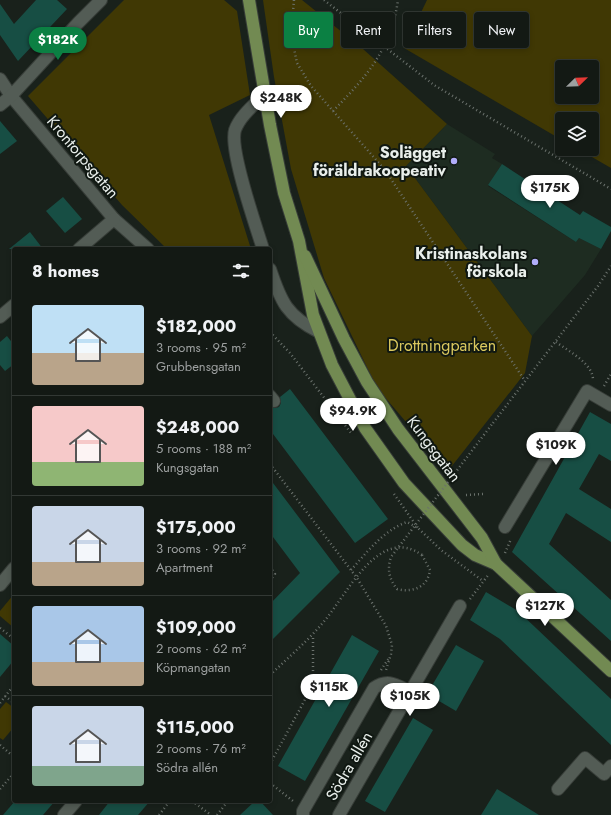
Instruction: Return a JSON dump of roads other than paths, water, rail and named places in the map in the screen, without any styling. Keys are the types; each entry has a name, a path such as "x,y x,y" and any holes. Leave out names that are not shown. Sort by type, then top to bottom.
{"main road":[{"name":"Kungsgatan","path":"249,0 264,95 284,193 299,241 344,339 367,382 398,429 482,538 496,564"},
{"name":"Kungsgatan","path":"299,241 306,284 319,332 332,365 365,428 404,483 462,545 476,555 496,564 611,671"}],"street":[{"path":"0,105 11,96 78,22 101,0"},
{"name":"Krontorpsgatan","path":"0,79 11,96 114,219 146,247"},
{"path":"262,247 250,209 235,150 235,131 244,114 264,95"},
{"path":"81,247 114,219"},
{"path":"272,274 286,309 304,324 319,332"},
{"path":"0,317 12,307"},
{"path":"505,528 587,391 611,405"},
{"path":"0,585 12,570"},
{"name":"Södra allén","path":"339,815 460,606"},
{"name":"Södra allén","path":"303,812 374,688 382,682 391,683 411,692"},
{"path":"558,789 585,758 604,774 611,766"},
{"path":"64,815 74,803"}],"place":[{"name":"Solägget föräldrakoopeativ","path":"454,161"},
{"name":"Kristinaskolans förskola","path":"535,262"}],"park label":[{"name":"Drottningparken","path":"442,345"}]}
